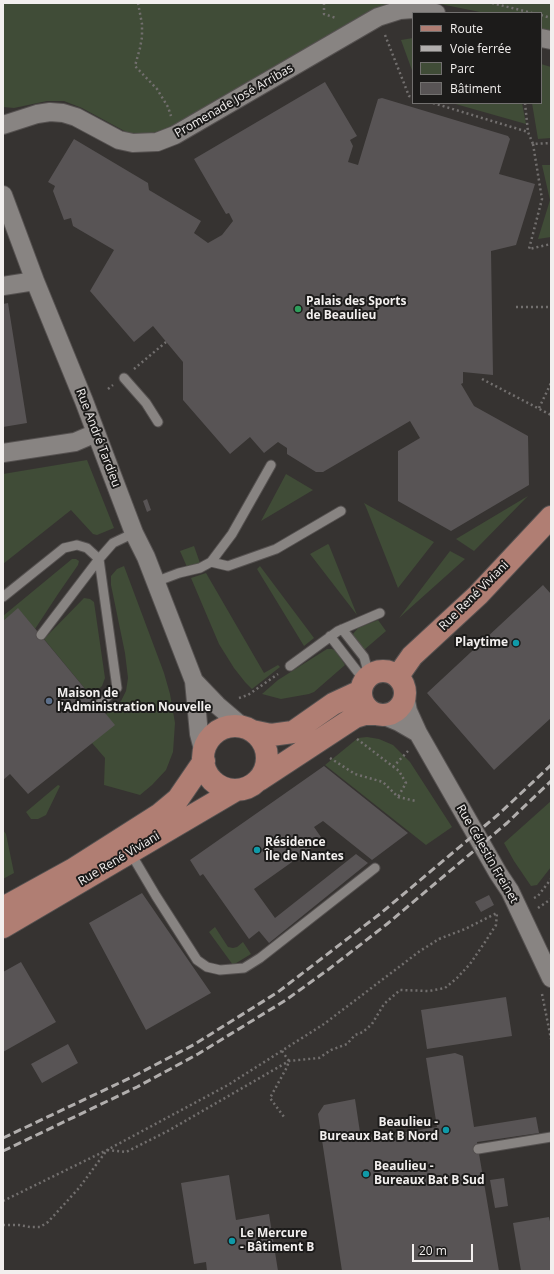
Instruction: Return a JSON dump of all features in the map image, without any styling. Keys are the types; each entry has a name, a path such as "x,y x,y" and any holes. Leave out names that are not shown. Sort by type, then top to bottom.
{"main road":[{"name":"Rue René Viviani","path":"401,686 412,656 478,595 551,517"},
{"path":"380,671 387,671 401,686 402,704 397,710 390,714 365,714 355,717 248,788 236,790 224,788 214,782 207,773 204,757 206,747 212,737 221,730 233,727 272,735 293,732 380,671"},
{"path":"365,682 360,696 363,704 369,710 379,715"},
{"path":"248,729 261,739 266,751 267,757 265,770 259,780"},
{"name":"Rue René Viviani","path":"3,908 72,870 160,814 178,799 204,757"},
{"name":"Rue René Viviani","path":"3,927 236,790"}],"street":[{"name":"Promenade José Arribas","path":"3,125 50,112 63,113 76,117 107,135 119,140 133,143 157,142 175,135 378,17 400,10 413,9 430,12"},
{"name":"Rue André Tardieu","path":"3,195 35,281 194,681 199,734 204,757"},
{"path":"3,286 35,281"},
{"path":"3,453 75,442 96,433"},
{"name":"Rue André Tardieu","path":"194,681 217,705 248,729"},
{"name":"Rue Célestin Freinet","path":"401,686 408,711 418,733 510,892 551,978"},
{"path":"379,715 399,722 418,733"}],"lane":[{"path":"124,378 146,403 158,422"},
{"path":"155,582 179,573 200,568 211,562 232,534 271,465"},
{"path":"211,562 228,566 276,549 341,511"},
{"path":"41,635 113,543 134,532"},
{"path":"3,597 64,548 77,544 87,548 99,559 117,688 98,705"},
{"path":"290,666 330,636 380,612"},
{"path":"342,629 364,657 365,682"},
{"path":"330,636 365,682"},
{"path":"130,852 160,903 197,960 208,967 220,970 244,968 260,958 375,868"},
{"path":"478,1149 551,1137"}],"path":[{"path":"138,3 142,24 142,37 135,66 157,89 168,107 171,117 171,125 175,135"},
{"path":"492,3 528,12"},
{"path":"385,33 409,96 412,97"},
{"path":"436,104 528,132"},
{"path":"525,104 528,132 533,144 542,199 529,248 551,244"},
{"path":"533,144 551,143"},
{"path":"516,307 551,307"},
{"path":"131,371 166,342"},
{"path":"482,379 551,415"},
{"path":"539,408 551,383"},
{"path":"234,700 248,696 290,666"},
{"path":"352,735 399,771 406,783 398,797"},
{"path":"393,766 409,749"},
{"path":"325,755 355,774 383,782 398,797 416,801"},
{"path":"538,908 551,899"},
{"path":"3,1201 107,1150 228,1085 324,1024 420,951 439,939 466,929 500,911"},
{"path":"107,1150 126,1152 166,1132 289,1061 319,1058 331,1050 347,1044 355,1035 363,1032 372,1024 384,1004 400,990 429,991 445,988 458,978 470,964 496,925 497,913"},
{"path":"282,1051 289,1061"},
{"path":"284,1117 270,1098 289,1061"},
{"path":"3,1225 19,1225 30,1228 40,1227 48,1222 79,1188 107,1150"}],"green space":[{"path":"3,3 398,3 388,4 371,10 165,130 147,136 130,134 82,108 64,101 47,101 14,108 3,107"},
{"path":"435,3 551,3 551,32 542,29 542,12 480,12"},
{"path":"412,38 412,70 401,40"},
{"path":"542,64 551,67 551,138 538,139 532,104 542,104"},
{"path":"456,104 522,104 526,124"},
{"path":"542,165 551,165 551,237 538,239 550,200"},
{"path":"87,460 114,528 97,535 93,534 71,510 3,564 3,474"},
{"path":"286,474 313,490 261,521"},
{"path":"528,496 474,551 456,539"},
{"path":"364,503 434,542 398,588 366,507"},
{"path":"328,544 329,545 357,615 310,554"},
{"path":"194,546 200,563 187,567 180,551"},
{"path":"450,551 465,559 399,618"},
{"path":"72,559 79,561 78,565 35,629 18,609 3,621 3,616"},
{"path":"124,566 164,673 170,694 175,723 173,752 166,770 140,795 104,785 105,758 92,743 106,714 121,701 126,691 128,678 125,653 111,585 111,576 117,569"},
{"path":"260,566 314,638 304,646 257,569"},
{"path":"206,573 264,673 278,665 280,667 252,689 234,668 219,644 191,578"},
{"path":"84,598 90,599 94,602 105,678 102,686 91,696 44,639"},
{"path":"378,620 386,631 364,650 354,638 353,634 358,628"},
{"path":"327,649 336,651 345,665 314,692 281,699 262,694 278,680"},
{"path":"367,737 379,739 393,745 410,762 452,827 426,845 325,765 358,738"},
{"path":"58,785 60,786 46,815 38,819 31,819 26,812"},
{"path":"551,801 551,867 537,885 531,886 504,843"},
{"path":"3,830 6,834 14,873 3,879"},
{"path":"215,927 228,947 237,947 243,942 251,954 233,965 209,932"}],"building":[{"name":"Palais des Sports de Beaulieu","path":"325,82 357,136 350,140 353,146 348,162 358,165 378,99 382,98 508,136 510,139 499,174 535,184 516,245 491,251 493,375 463,372 463,383 461,384 474,406 528,436 529,485 451,531 398,501 398,451 420,438 410,421 323,472 316,472 287,454 287,448 278,442 264,453 250,437 230,454 183,400 183,362 153,326 134,342 90,291 114,250 73,226 71,218 64,220 53,191 55,186 48,182 74,139 148,183 149,190 201,221 194,233 208,243 222,235 233,221 229,213 226,214 194,159"},
{"path":"8,303 27,423 3,427 3,304"},
{"path":"147,499 151,510 147,512 143,501"},
{"name":"Playtime","path":"543,585 551,594 551,718 494,770 427,693"},
{"name":"Maison de l'Administration Nouvelle","path":"18,608 115,725 28,794 10,774 3,780 3,621"},
{"name":"Résidence Île de Nantes","path":"324,766 408,833 372,860 323,821 314,827 323,840 254,889 275,918 356,854 368,863 269,943 259,931 249,939 203,874 200,876 190,860"},
{"path":"142,893 211,993 146,1030 89,923"},
{"path":"489,895 494,905 481,912 475,902"},
{"path":"21,962 56,1022 3,1052 3,972"},
{"path":"506,997 512,1036 427,1049 421,1010"},
{"path":"68,1044 78,1063 42,1083 31,1064"},
{"path":"455,1053 463,1056 474,1127 536,1117 539,1133 477,1142 499,1271 342,1271 318,1114 324,1105 355,1099 361,1139 437,1127 426,1058"},
{"name":"Le Mercure - Bâtiment B","path":"229,1175 236,1220 269,1214 278,1271 207,1271 206,1262 194,1264 181,1183"},
{"path":"504,1178 508,1206 495,1208 490,1180"},
{"path":"549,1217 551,1226 551,1271 521,1271 513,1223"}],"railway":[{"path":"3,1138 134,1076 195,1044 278,992 381,913 500,813 551,765"},
{"path":"3,1151 137,1087 198,1054 286,1000 387,924 507,823 551,781"}],"place":[{"name":"Palais des Sports de Beaulieu","path":"298,309"},
{"name":"Playtime","path":"516,643"},
{"name":"Maison de l'Administration Nouvelle","path":"49,701"},
{"name":"Résidence Île de Nantes","path":"257,850"},
{"name":"Beaulieu - Bureaux Bat B Nord","path":"446,1130"},
{"name":"Beaulieu - Bureaux Bat B Sud","path":"366,1174"},
{"name":"Le Mercure - Bâtiment B","path":"232,1241"}]}
